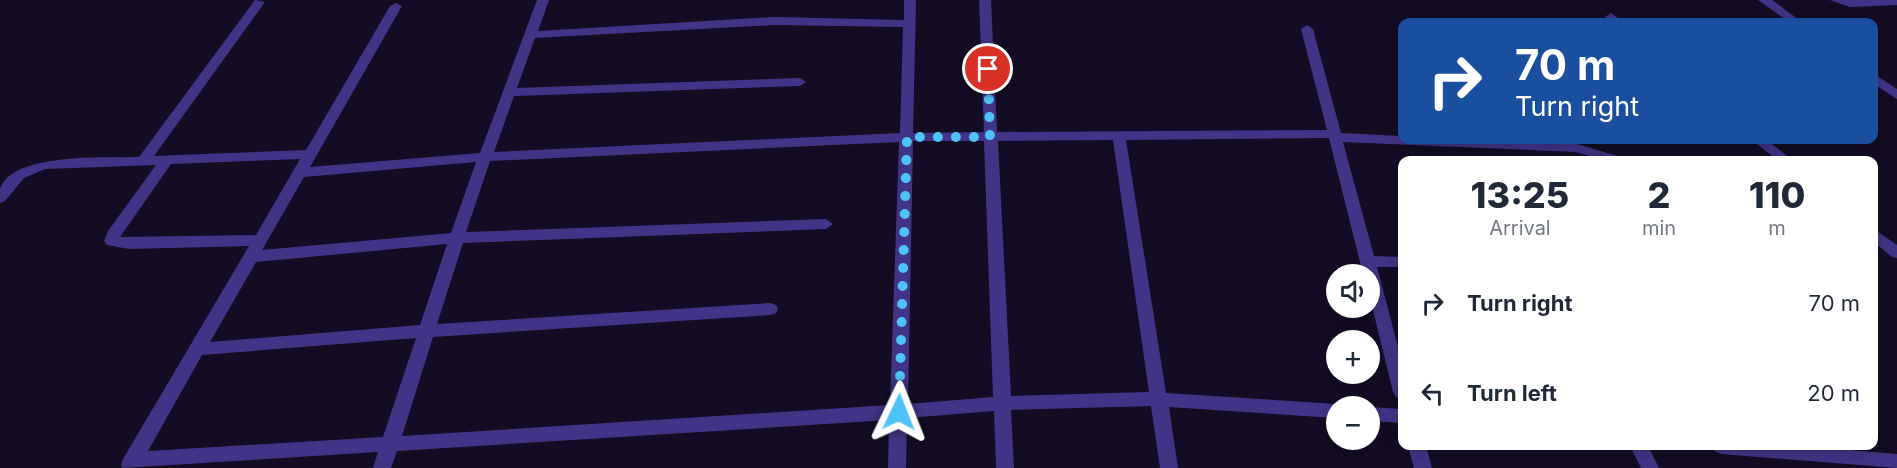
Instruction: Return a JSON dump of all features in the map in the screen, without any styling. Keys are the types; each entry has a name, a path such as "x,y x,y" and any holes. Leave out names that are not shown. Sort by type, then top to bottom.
{"street":[{"path":"382,468 457,238 543,0"},
{"path":"897,468 910,0"},
{"path":"985,0 1005,468"},
{"path":"1764,0 1790,18"},
{"path":"1836,0 1850,4 1897,2"},
{"path":"143,161 259,2"},
{"path":"130,464 396,6"},
{"path":"530,35 774,21 909,24"},
{"path":"1307,29 1398,377"},
{"path":"1878,81 1897,94"},
{"path":"509,92 800,82"},
{"path":"1119,136 1169,468"},
{"path":"299,173 485,157 907,137 1335,136 1398,139"},
{"path":"1496,144 1577,148 1603,156"},
{"path":"1764,144 1780,156"},
{"path":"0,198 19,175 43,165 310,154"},
{"path":"167,160 113,235 112,241 129,244 260,240"},
{"path":"250,257 457,238 826,224"},
{"path":"1878,237 1897,253"},
{"path":"1368,261 1398,262"},
{"path":"197,349 427,331 770,309"},
{"path":"130,464 390,444 899,412 1002,403 1158,399 1326,410"},
{"path":"1380,415 1398,416"},
{"path":"1418,450 1423,468"},
{"path":"1641,450 1650,468"},
{"path":"1765,450 1897,462"}],"route":[{"path":"899,412 907,137 990,137 988,69"}]}
